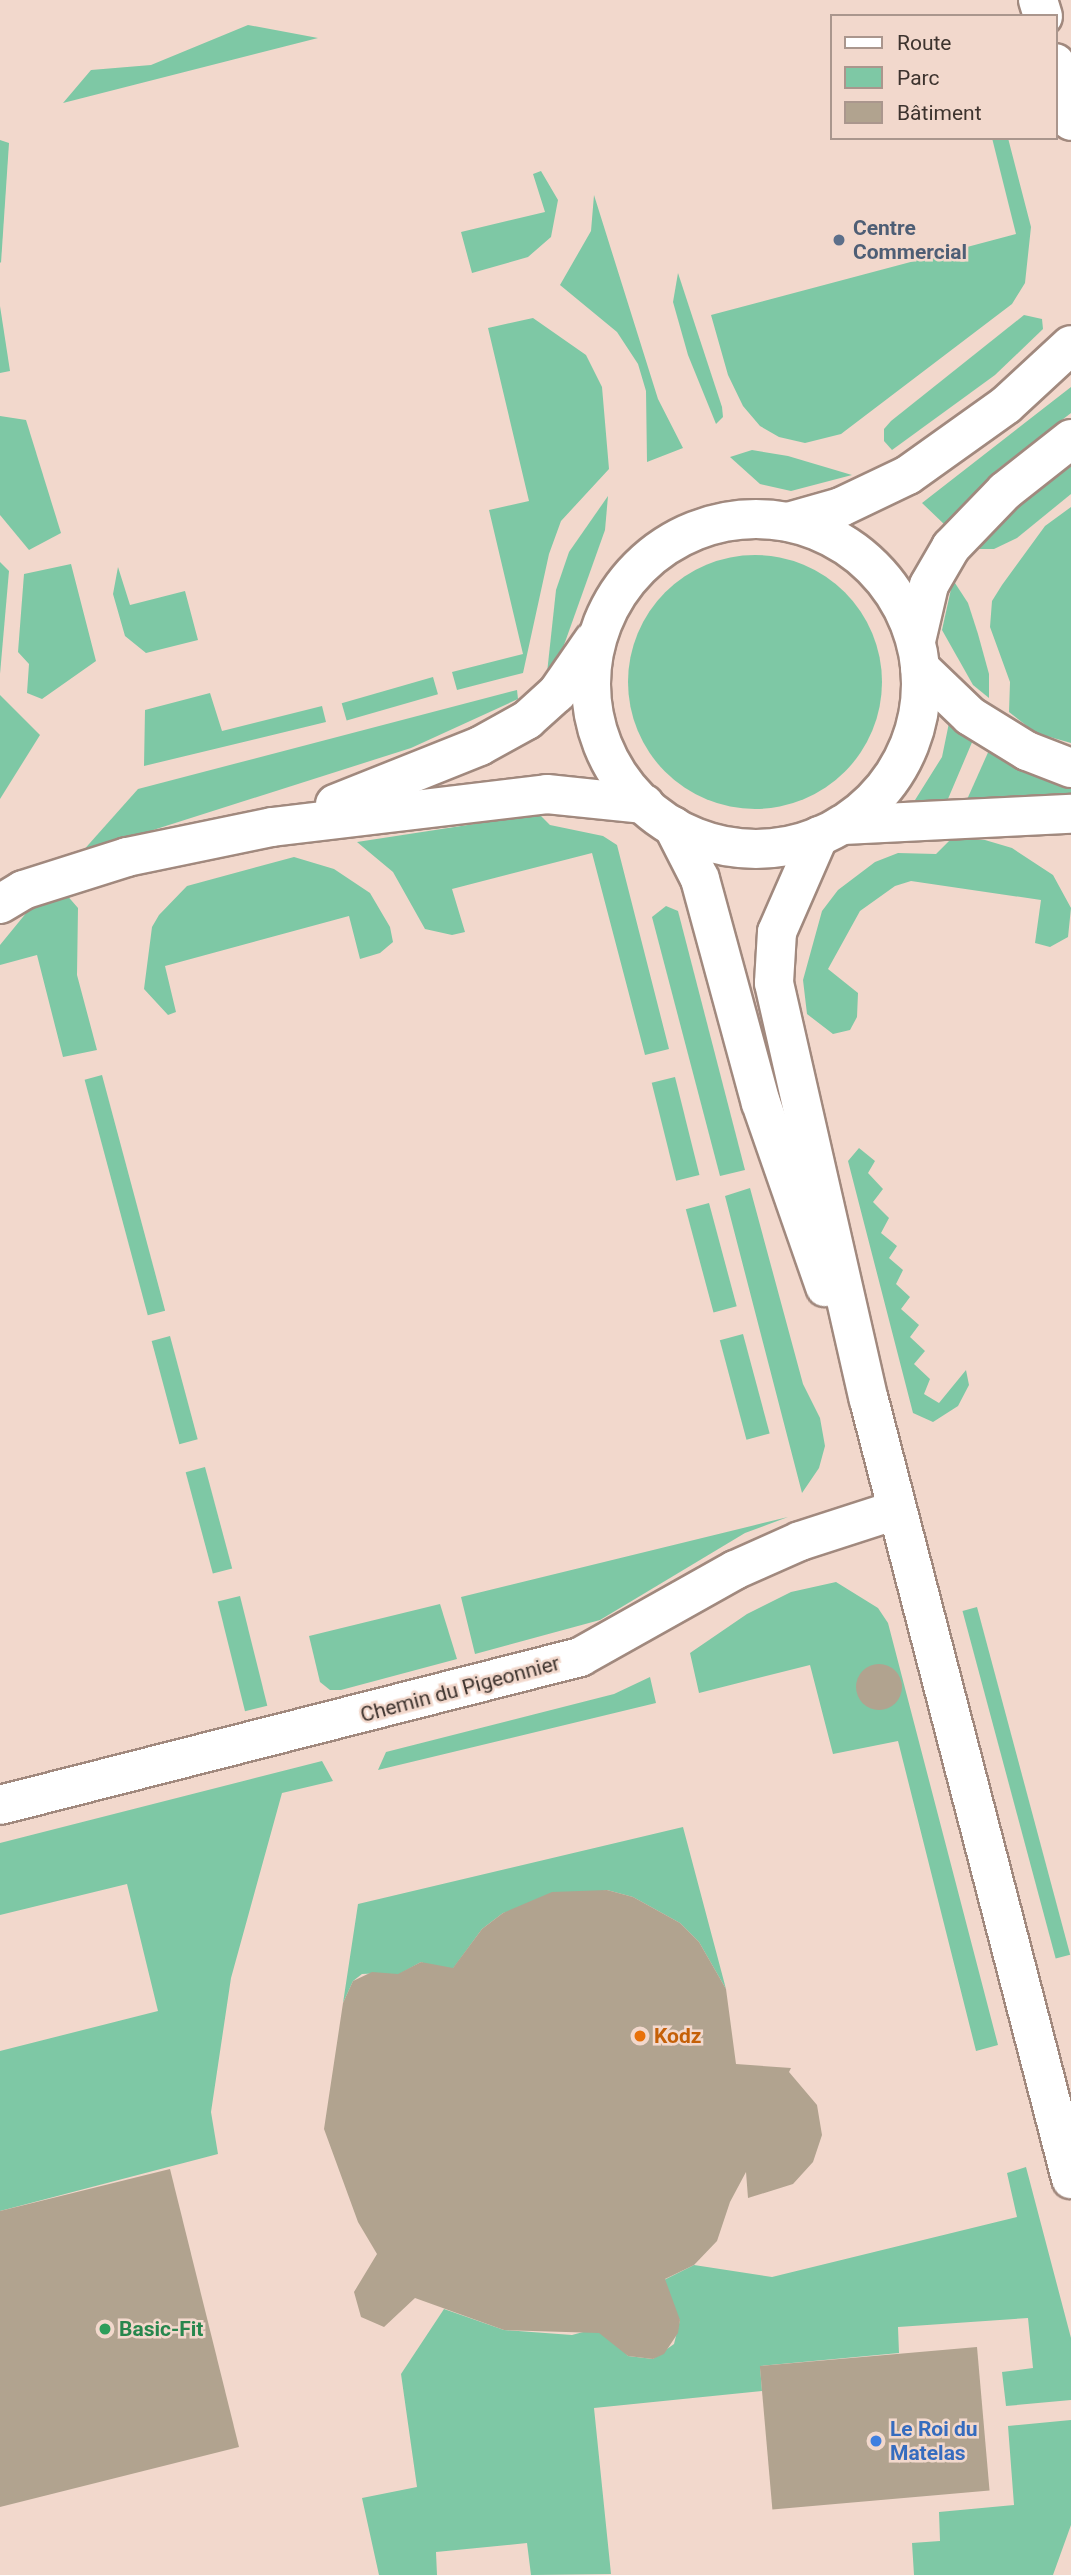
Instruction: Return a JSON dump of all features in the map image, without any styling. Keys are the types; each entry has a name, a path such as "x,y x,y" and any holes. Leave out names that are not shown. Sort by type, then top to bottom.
{"main road":[{"path":"1057,70 1071,121"},
{"path":"272,827 392,783 527,720 572,675 629,578 672,542 724,522 788,522 841,507 908,475 1035,382 1071,345"},
{"path":"0,905 23,890 90,869 272,827 547,794 659,815 736,848 786,846 830,830 877,796 903,757 918,714 918,655 929,585 951,547 1004,491 1071,439"},
{"path":"788,522 835,539 863,558 895,596 918,655 970,716 1027,751 1071,768"},
{"path":"601,627 591,679 596,722 611,763 659,815 700,879 781,1168 869,1399"},
{"path":"830,830 1071,814"},
{"path":"830,830 791,891 777,932 772,968 896,1510 1071,2179"},
{"name":"Chemin du Pigeonnier","path":"0,1805 580,1657 753,1562 896,1510"}],"green space":[{"path":"248,25 318,38 63,103 91,70 151,65"},
{"path":"0,140 9,143 1,263 0,262"},
{"path":"992,140 1009,140 1031,227 1025,283 1012,304 841,434 805,443 779,437 760,426 743,406 728,375 711,315 1016,234"},
{"path":"541,171 558,200 551,237 528,257 472,273 461,232 545,212 533,174"},
{"path":"594,195 658,399 683,448 647,462 646,391 638,364 617,332 560,285 591,231"},
{"path":"678,273 722,407 723,417 716,424 688,355 673,302"},
{"path":"0,306 10,371 0,373"},
{"path":"1024,315 1042,319 1043,329 995,375 892,450 884,441 884,429 891,421"},
{"path":"533,318 586,355 602,387 609,469 561,521 549,554 523,673 457,690 452,672 523,654 489,510 529,501 488,328"},
{"path":"1071,387 1071,413 998,469 945,525 922,503"},
{"path":"0,416 26,420 61,533 29,550 0,515"},
{"path":"752,450 788,456 852,475 791,491 760,484 730,457"},
{"path":"1071,466 1071,494 1017,538 994,549 979,549 1001,520"},
{"path":"608,496 605,530 564,645 547,673 556,590 569,552"},
{"path":"1071,507 1071,743 1036,733 1009,712 1010,682 990,627 992,601 1002,585 1045,526"},
{"path":"743,555 767,555 792,560 815,570 845,592 861,611 877,645 882,682 877,719 861,753 845,772 826,788 792,804 767,809 743,809 718,804 695,794 674,780 657,763 643,742 633,719 628,694 628,670 633,645 643,622 657,601 674,584 695,570 718,560"},
{"path":"0,562 9,571 0,674"},
{"path":"71,564 96,661 42,699 27,693 29,664 18,652 24,574"},
{"path":"118,567 130,605 185,591 198,640 146,653 125,636 113,594"},
{"path":"953,580 968,603 978,634 989,674 989,698 973,685 942,630"},
{"path":"433,677 438,694 347,720 342,703"},
{"path":"517,690 518,699 411,748 81,853 138,789"},
{"path":"210,693 222,731 322,706 326,722 144,766 145,710"},
{"path":"0,695 40,735 0,799"},
{"path":"950,718 973,740 945,806 910,808 942,757"},
{"path":"990,748 1071,786 1071,800 965,804"},
{"path":"539,814 550,825 603,836 617,845 669,1049 645,1055 592,853 452,889 465,932 452,935 425,929 393,872 357,842"},
{"path":"951,839 985,840 1012,848 1053,875 1071,908 1068,937 1050,947 1035,943 1041,900 911,881 895,886 860,911 828,969 858,993 857,1017 850,1030 833,1034 807,1014 803,980 822,911 838,890 875,862 898,853 936,854"},
{"path":"294,857 334,869 370,893 390,927 393,942 380,953 360,959 349,916 165,966 176,1012 168,1015 144,989 152,927 159,915 187,886"},
{"path":"65,893 78,908 77,975 97,1050 63,1057 37,955 0,965 0,945 27,912 52,894"},
{"path":"666,906 678,911 745,1170 720,1176 652,917"},
{"path":"102,1075 165,1311 148,1315 85,1080"},
{"path":"675,1077 699,1175 676,1181 652,1083"},
{"path":"859,1148 875,1161 868,1173 883,1189 873,1202 889,1218 881,1233 897,1246 889,1258 903,1270 896,1284 910,1297 901,1309 919,1325 910,1337 925,1351 914,1364 930,1379 924,1394 939,1403 966,1370 969,1385 958,1406 933,1422 913,1413 848,1161"},
{"path":"750,1188 803,1384 820,1418 825,1446 819,1468 802,1493 725,1196"},
{"path":"709,1203 737,1306 714,1313 686,1209"},
{"path":"743,1334 770,1433 746,1440 720,1340"},
{"path":"170,1336 198,1439 179,1444 152,1341"},
{"path":"205,1467 232,1568 213,1574 186,1472"},
{"path":"788,1517 745,1533 600,1620 475,1654 461,1597"},
{"path":"836,1582 878,1608 888,1623 998,2045 976,2051 898,1741 833,1754 810,1665 699,1693 690,1653 747,1614 791,1592"},
{"path":"240,1596 267,1706 245,1711 218,1602"},
{"path":"440,1604 457,1659 341,1690 330,1690 320,1682 309,1636"},
{"path":"977,1607 1070,1955 1056,1959 963,1611"},
{"path":"650,1677 656,1703 378,1770 386,1752 614,1694"},
{"path":"322,1761 333,1781 282,1793 231,1978 211,2112 218,2154 0,2211 0,2051 158,2011 127,1884 0,1915 0,1843"},
{"path":"683,1827 726,1989 699,1942 680,1923 633,1897 607,1890 503,1913 482,1929 449,1974 421,1962 394,1977 383,1973 362,1974 353,1981 343,2003 358,1904"},
{"path":"1026,2167 1071,2338 1071,2400 1006,2406 1002,2372 1033,2368 1028,2318 898,2327 899,2353 760,2366 762,2391 594,2408 611,2574 531,2575 527,2543 436,2552 437,2575 379,2575 362,2498 417,2487 401,2374 444,2309 504,2330 572,2335 609,2325 611,2338 628,2356 653,2359 674,2344 680,2320 644,2290 694,2265 772,2277 1017,2217 1007,2173"},
{"path":"1071,2420 1071,2525 1053,2575 914,2575 912,2543 940,2541 939,2512 1014,2505 1008,2426"}],"building":[{"path":"879,1664 895,1671 902,1687 895,1703 879,1710 863,1703 856,1687 863,1671"},
{"path":"607,1890 633,1897 680,1923 699,1942 726,1989 736,2064 791,2068 789,2072 817,2105 822,2135 813,2162 793,2184 748,2198 746,2172 730,2202 717,2241 694,2265 665,2279 680,2320 678,2333 664,2354 653,2359 628,2356 599,2333 504,2330 415,2298 384,2327 361,2317 354,2292 377,2254 358,2222 324,2129 343,2003 353,1981 372,1972 398,1974 421,1962 453,1968 482,1929 503,1913 552,1892"},
{"name":"Basic-Fit","path":"170,2169 239,2447 0,2507 0,2211"},
{"name":"Le Roi du Matelas","path":"977,2347 990,2490 772,2509 760,2366"}],"place":[{"name":"Centre Commercial","path":"839,240"},
{"name":"Kodz","path":"640,2036"},
{"name":"Basic-Fit","path":"105,2329"},
{"name":"Le Roi du Matelas","path":"876,2441"}]}
